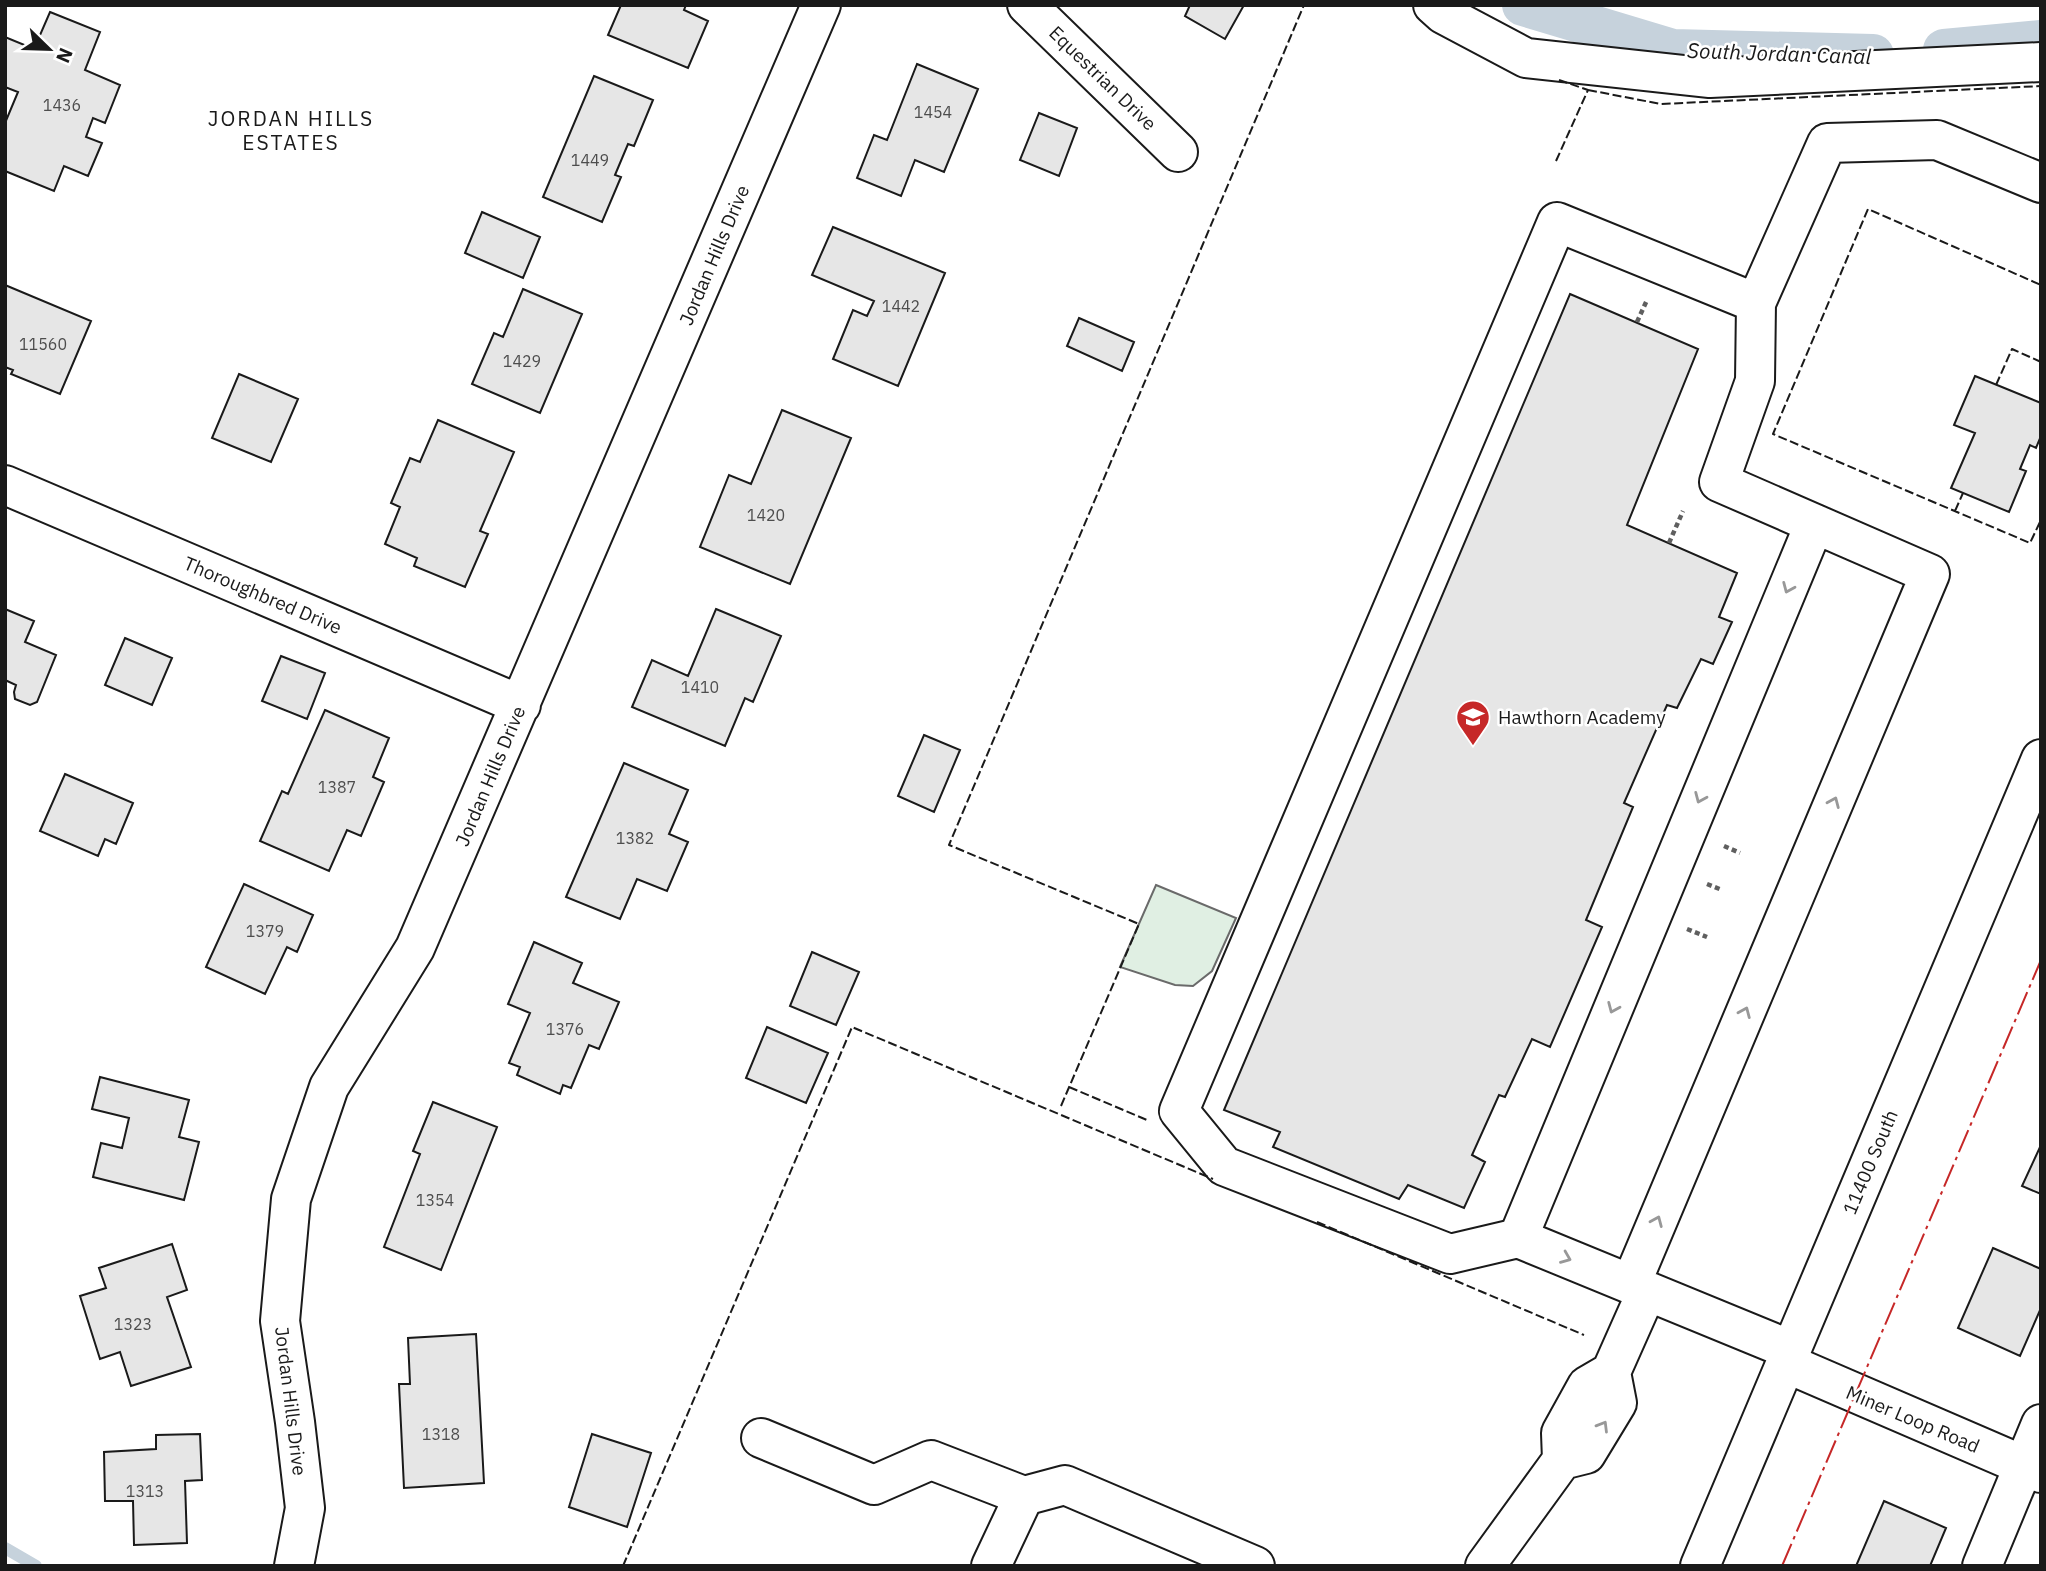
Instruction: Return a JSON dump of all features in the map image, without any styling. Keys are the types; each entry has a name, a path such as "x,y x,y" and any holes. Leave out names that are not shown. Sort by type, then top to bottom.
{"street":[{"name":"Jordan Hills Drive","path":"294,1566 305,1508 280,1321 291,1199 329,1087 415,948 821,5"},
{"name":"Equestrian Drive","path":"1027,5 1178,152"},
{"path":"1433,5 1443,14 1526,58 1710,78 2041,62"},
{"path":"1485,1566 1562,1460 1561,1433 1587,1386 1611,1372 1639,1288 1930,574 1719,482 1755,381 1756,303 1827,143 1937,140 2041,183"},
{"path":"1756,303 1557,222 1179,1111 1224,1166 1450,1254 1518,1238 1814,525"},
{"name":"Thoroughbred Drive","path":"5,485 521,705"},
{"name":"11400 South","path":"1700,1566 2041,759"},
{"name":"Miner Loop Road","path":"1518,1238 1639,1288 2032,1470"},
{"path":"1982,1566 2032,1470 2041,1424"},
{"path":"761,1438 874,1485 931,1460 1024,1496 1065,1485 1255,1566"},
{"path":"991,1566 1024,1496"}],"path":[{"path":"1637,322 1647,299"},
{"path":"1669,543 1683,511"}],"green space":[{"path":"1156,885 1236,918 1212,971 1193,986 1175,985 1120,967"}],"building":[{"path":"621,5 686,5 684,10 708,21 688,68 608,35"},
{"path":"1190,5 1244,5 1225,39 1185,16"},
{"path":"50,12 100,32 85,70 120,85 105,123 93,118 86,137 102,143 88,176 64,166 54,191 5,171 5,123 18,92 5,87 5,37 34,49"},
{"path":"917,64 978,89 944,172 915,160 901,196 857,178 874,135 887,140"},
{"path":"594,76 653,100 634,146 628,144 615,175 621,177 602,222 543,197"},
{"path":"1039,113 1077,128 1059,176 1020,160"},
{"path":"482,212 540,237 523,278 465,253"},
{"path":"833,227 945,273 898,386 833,359 853,310 867,316 874,301 812,275"},
{"path":"5,285 91,321 60,394 11,374 13,370 5,367"},
{"path":"523,289 582,314 540,413 472,384 494,333 503,337"},
{"name":"Hawthorn Academy","path":"1570,294 1698,349 1627,525 1737,573 1719,617 1732,622 1713,664 1701,659 1677,708 1667,705 1624,803 1633,807 1586,920 1602,927 1550,1047 1532,1039 1505,1097 1499,1095 1472,1155 1485,1162 1464,1208 1408,1185 1399,1199 1273,1147 1280,1132 1224,1110"},
{"path":"1079,318 1134,342 1122,371 1067,346"},
{"path":"239,374 298,399 271,462 212,438"},
{"path":"1975,376 2041,403 2041,436 2036,448 2030,445 2020,469 2026,471 2009,512 1951,488 1975,433 1954,425"},
{"path":"782,410 851,438 790,584 700,547 729,475 751,484"},
{"path":"438,420 514,452 480,531 488,534 465,587 414,566 417,558 385,544 400,507 391,503 410,458 420,462"},
{"path":"5,609 34,621 25,642 56,655 37,702 30,705 15,699 16,685 5,680"},
{"path":"716,609 781,636 753,702 745,698 725,746 632,707 652,660 688,676"},
{"path":"125,638 172,658 152,705 105,685"},
{"path":"281,656 325,673 307,719 262,701"},
{"path":"325,710 389,738 373,777 384,782 361,836 347,830 329,871 260,841 282,791 288,794"},
{"path":"924,735 960,750 934,812 898,796"},
{"path":"624,763 688,790 669,834 688,842 667,891 637,879 620,919 566,897"},
{"path":"65,774 133,803 116,844 105,839 98,856 40,831"},
{"path":"244,884 313,915 297,952 287,947 265,994 206,967"},
{"path":"534,942 582,963 573,983 619,1002 599,1049 589,1045 571,1088 563,1085 560,1094 517,1075 520,1067 509,1063 530,1013 508,1004"},
{"path":"812,952 859,972 836,1025 790,1006"},
{"path":"767,1027 828,1053 806,1103 746,1078"},
{"path":"100,1077 189,1100 179,1137 199,1142 184,1200 93,1177 101,1143 122,1148 129,1118 92,1109"},
{"path":"433,1102 497,1127 441,1270 384,1247 420,1154 413,1151"},
{"path":"2041,1145 2041,1194 2022,1186"},
{"path":"172,1244 187,1290 167,1297 191,1367 131,1386 120,1352 100,1359 80,1296 106,1288 99,1268"},
{"path":"1993,1248 2041,1269 2041,1308 2020,1356 1958,1328"},
{"path":"476,1334 484,1483 404,1488 399,1384 410,1384 408,1338"},
{"path":"200,1434 202,1480 185,1481 187,1543 134,1545 133,1501 105,1501 104,1452 156,1449 156,1435"},
{"path":"592,1434 651,1453 627,1527 569,1507"},
{"path":"1884,1501 1946,1528 1930,1566 1856,1566"}],"waterway":[{"name":"South Jordan Canal","path":"1523,5 1673,50 1873,55"},
{"name":"South Jordan Canal","path":"1944,50 2041,41"},
{"path":"5,1548 36,1566"}],"fence":[{"path":"1061,1106 1139,924 949,845 1304,5"},
{"path":"1556,161 1588,90 1559,80"},
{"path":"1588,90 1661,104 2041,86"},
{"path":"2040,522 2030,543 1773,434 1868,209 2041,285"},
{"path":"1996,385 2012,349 2041,362"},
{"path":"1955,511 1963,493"},
{"path":"623,1566 852,1027 1213,1179"},
{"path":"1069,1087 1147,1120"},
{"path":"1317,1222 1584,1335"}],"power":[{"path":"1782,1566 2041,960"}],"place":[{"name":"Hawthorn Academy","path":"1473,747"}],"district":[{"name":"JORDAN HILLS ESTATES","path":"291,130"}]}
